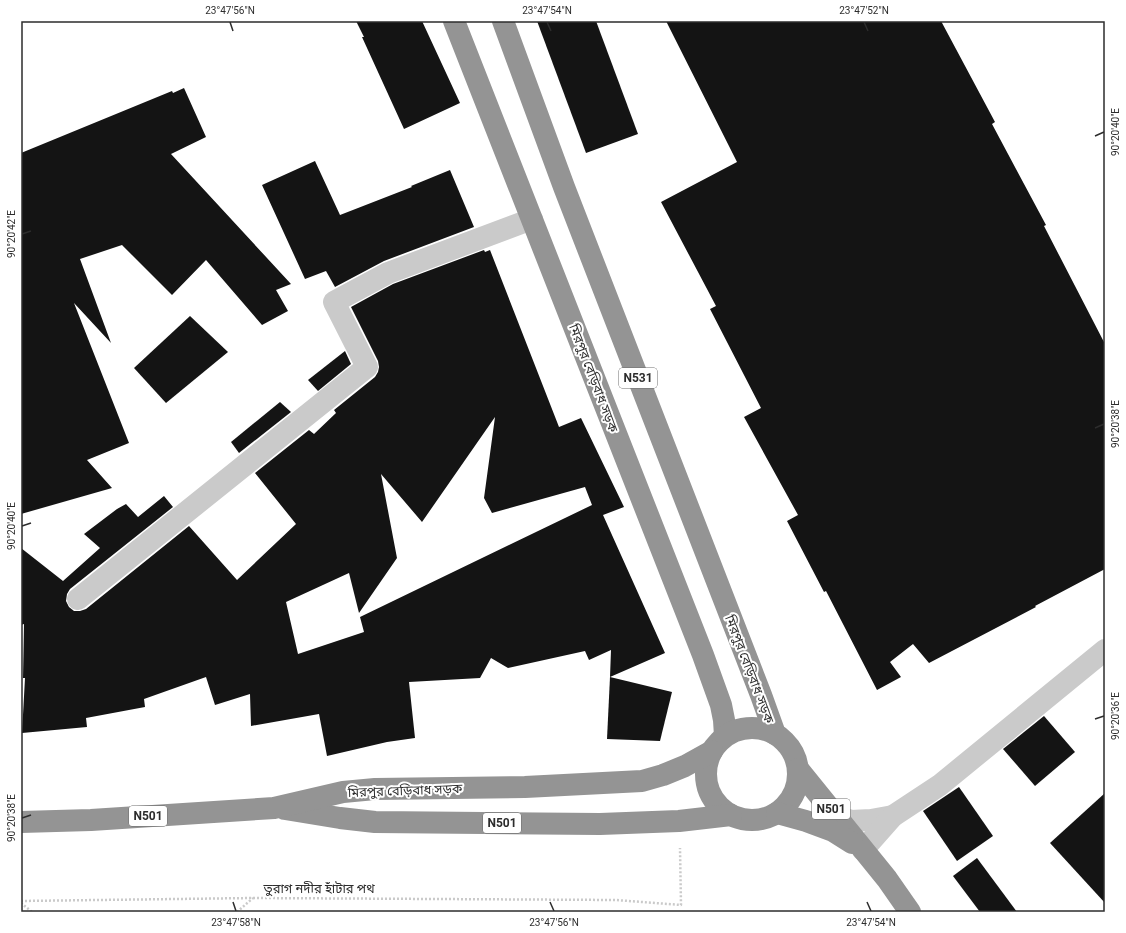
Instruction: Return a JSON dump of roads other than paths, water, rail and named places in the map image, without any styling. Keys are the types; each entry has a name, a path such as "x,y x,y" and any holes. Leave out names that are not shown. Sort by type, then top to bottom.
{"highway":[{"name":"মিরপুর বেড়িবাধ সড়ক","path":"21,822 91,820 274,808 344,792 375,789 525,787 642,781 663,775 685,766 718,744 724,720 721,705 703,655 454,21"},
{"name":"মিরপুর বেড়িবাধ সড়ক","path":"503,21 564,187 775,734"},
{"name":"N501","path":"748,727 762,728 775,734 786,743 794,754 798,769 798,782 794,794 787,805 777,813 762,819 746,820 731,815 719,806 710,794 706,780 707,765 718,744 734,731 748,727"},
{"name":"N501","path":"798,769 887,879 910,912"},
{"name":"N501","path":"274,808 375,822 600,824 679,821 731,815"},
{"name":"N501","path":"777,813 806,821 833,831 863,850"}],"street":[{"path":"78,599 367,367 334,302 388,272 532,219"},
{"path":"863,850 893,816 940,785 1105,650"},
{"path":"836,816 851,821 871,820 893,816"}]}
